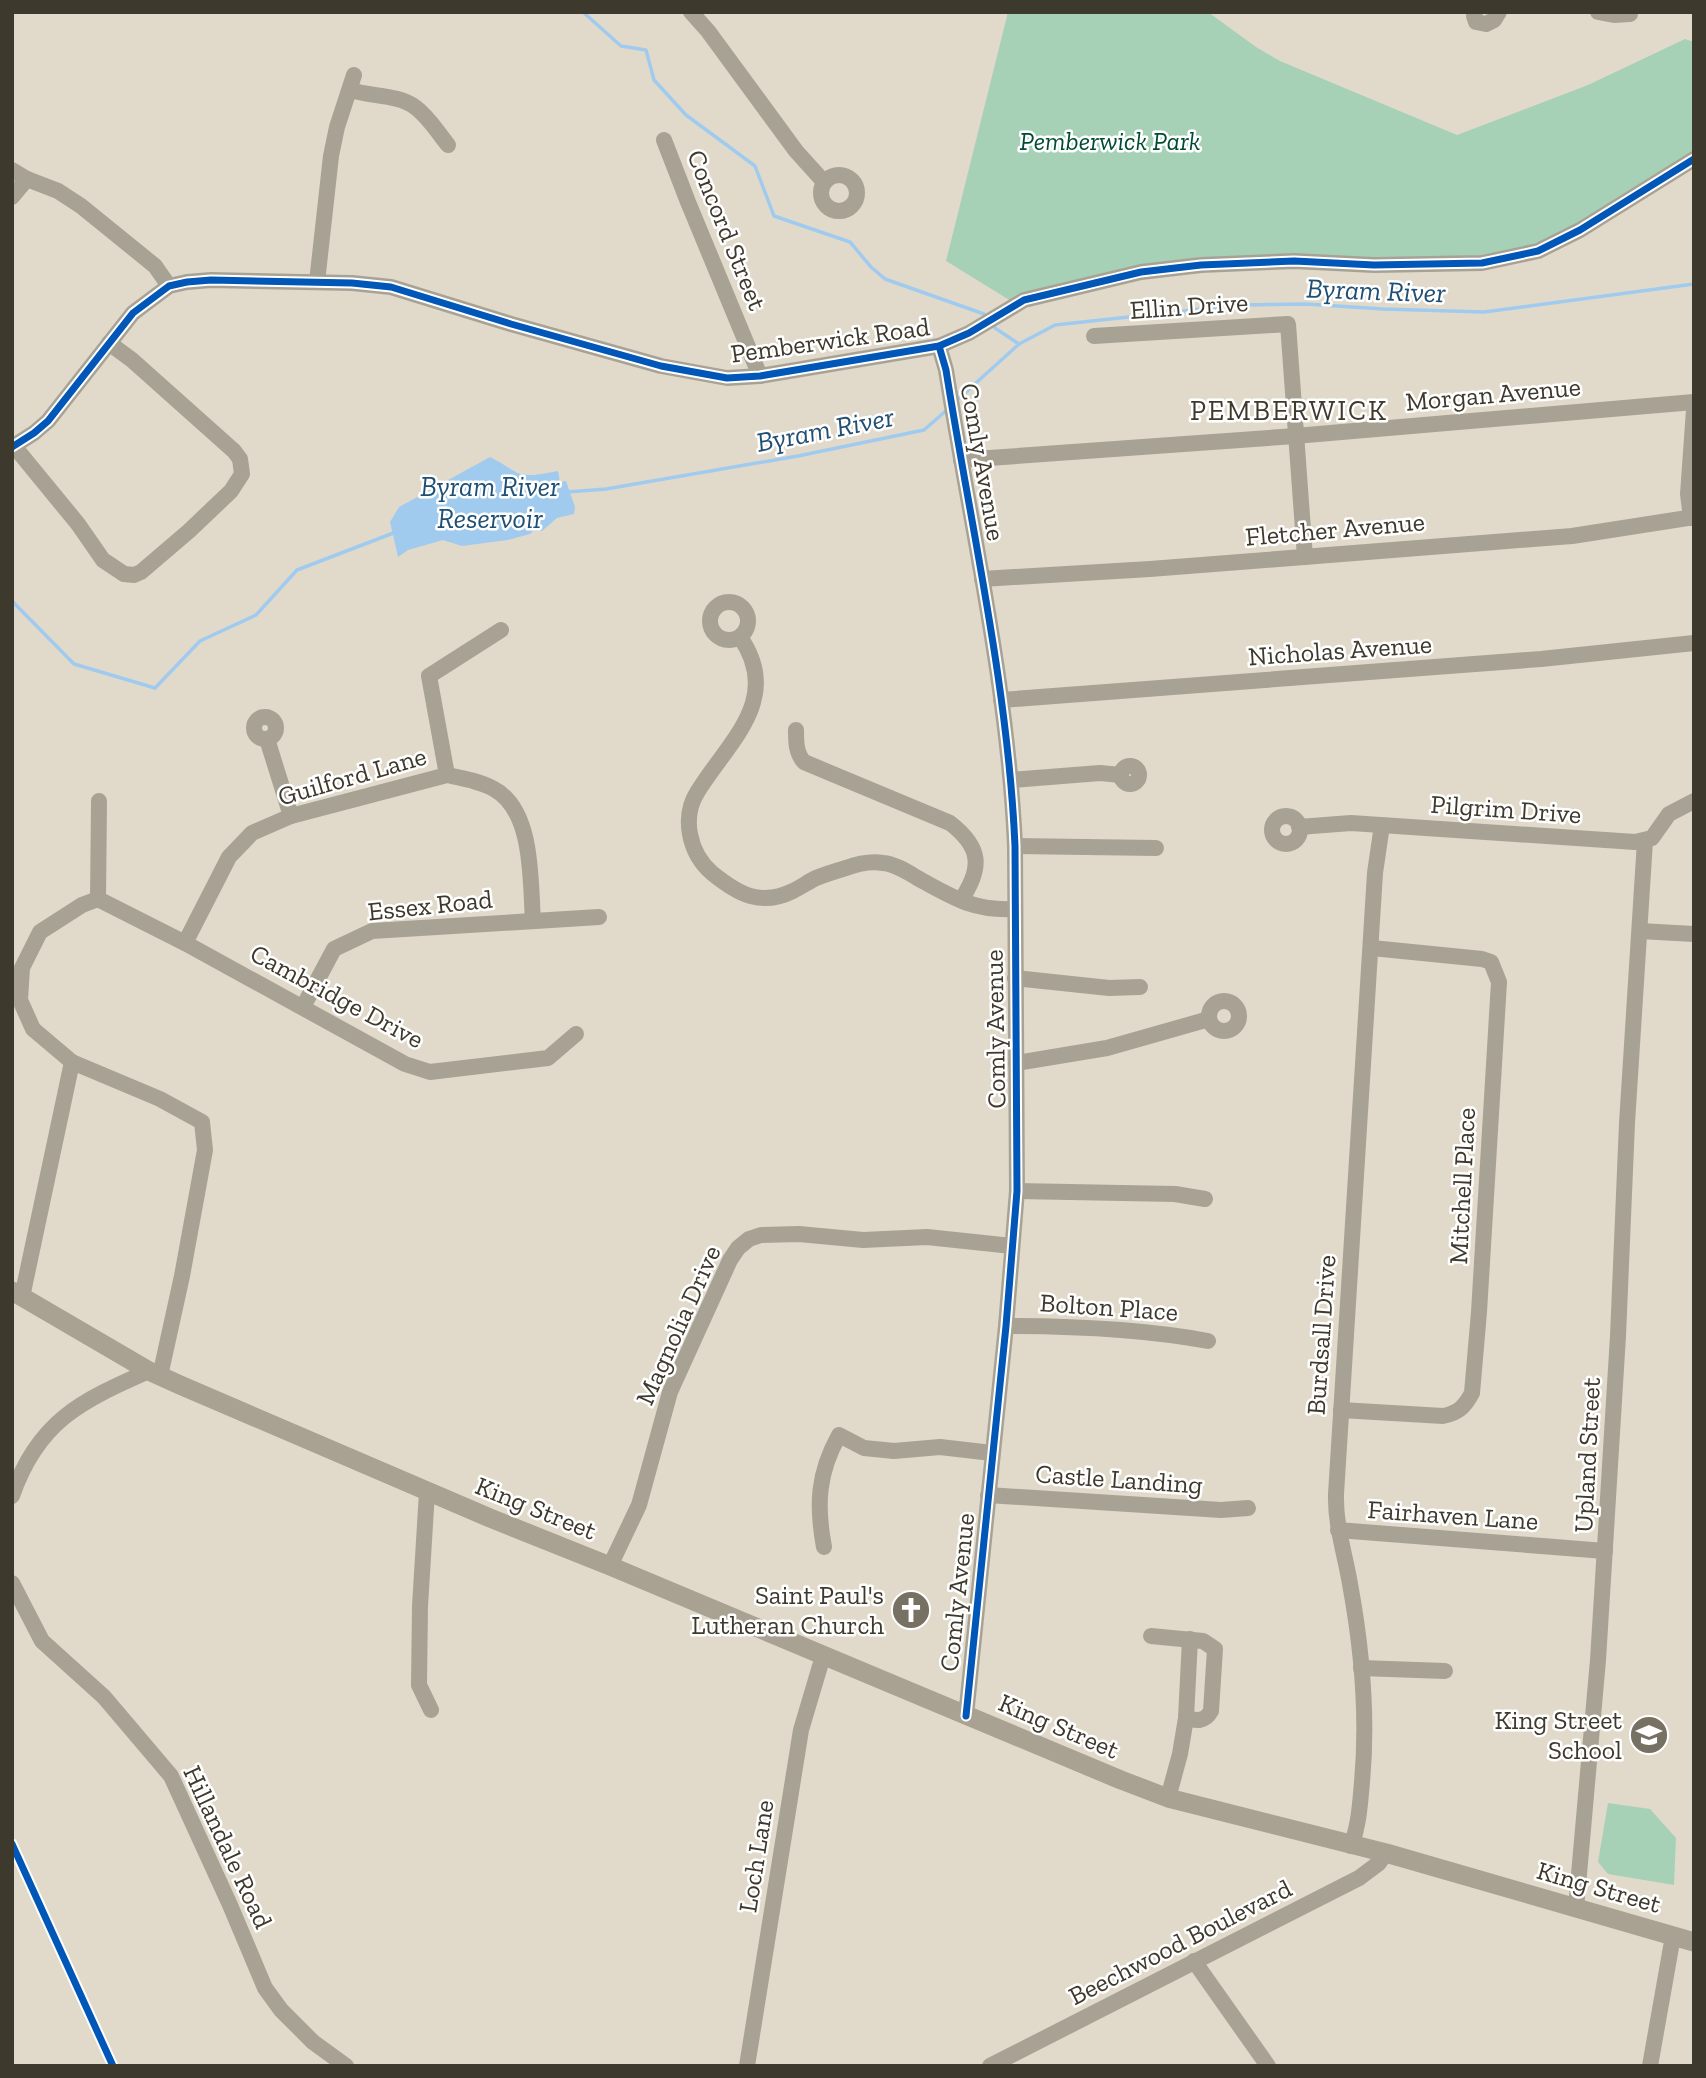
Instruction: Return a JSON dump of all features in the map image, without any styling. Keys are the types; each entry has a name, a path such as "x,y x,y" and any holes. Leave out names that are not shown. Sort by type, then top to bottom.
{"main road":[{"name":"King Street","path":"17,1294 154,1373 427,1492 1121,1780 1168,1798 1386,1853 1694,1942"}],"street":[{"path":"691,12 708,31 796,151 824,182"},
{"path":"1475,12 1476,22 1486,24 1494,20 1499,12"},
{"path":"1598,12 1630,14"},
{"path":"317,282 331,156 337,127 353,83 413,105 448,145"},
{"name":"Concord Street","path":"664,140 760,376"},
{"name":"Pemberwick Road","path":"13,447 48,421 133,313 169,286 211,280 352,283 391,287 661,366 727,378 760,376 939,346 968,333 1024,300 1141,272 1190,266 1294,261 1374,265 1470,263 1538,251 1580,230 1694,159"},
{"path":"12,170 58,191 81,206 155,266 169,286"},
{"path":"12,197 27,179"},
{"name":"Ellin Drive","path":"1094,336 1288,324 1294,436"},
{"path":"13,447 78,524 103,560 124,574 134,575 141,572 231,491 242,474 240,459 234,451 132,360 109,343"},
{"name":"Comly Avenue","path":"939,346 948,382 1001,700 1011,780 1014,846 1017,1191 1006,1326 966,1716"},
{"name":"Morgan Avenue","path":"961,460 1294,436 1694,402"},
{"path":"1692,518 1688,494 1694,410"},
{"path":"1294,436 1305,556"},
{"name":"Fletcher Avenue","path":"982,579 1572,536 1692,518"},
{"path":"447,775 429,676 501,630"},
{"path":"740,636 753,659 756,692 739,736 693,801 690,838 702,865 733,889 769,900 828,874 855,865 882,862 961,901 990,910 1015,909"},
{"name":"Nicholas Avenue","path":"1001,700 1541,659 1688,644"},
{"path":"796,730 796,746 804,762 950,823 967,836 976,856 971,883 961,901"},
{"path":"268,739 291,816"},
{"path":"1011,780 1100,773 1121,775"},
{"name":"Guilford Lane","path":"185,943 229,857 252,833 291,816 447,775 496,789 516,811 526,838 533,920"},
{"path":"12,1496 20,1473 34,1448 72,1410 94,1395 154,1373 182,1276 205,1150 202,1122 160,1099 72,1062 33,1029 20,1000 22,968 40,932 82,905 98,899 99,801"},
{"path":"1645,841 1652,838 1669,814 1694,802"},
{"name":"Pilgrim Drive","path":"1299,827 1351,823 1645,841"},
{"name":"Burdsall Drive","path":"1351,1846 1359,1815 1364,1751 1361,1668 1350,1584 1338,1530 1336,1494 1376,873 1382,825"},
{"name":"Upland Street","path":"1576,1908 1598,1660 1645,841"},
{"path":"1014,846 1156,848"},
{"name":"Cambridge Drive","path":"98,899 185,943 405,1064 430,1072 548,1058 576,1034"},
{"name":"Essex Road","path":"303,1007 334,949 372,931 599,917"},
{"path":"1640,931 1694,934"},
{"name":"Mitchell Place","path":"1341,1410 1443,1416 1454,1414 1466,1404 1472,1393 1479,1312 1499,982 1491,962 1482,958 1372,948"},
{"path":"1015,978 1109,988 1140,987"},
{"path":"1016,1063 1107,1048 1209,1019"},
{"path":"17,1294 72,1062"},
{"path":"1017,1191 1175,1194 1205,1199"},
{"name":"Magnolia Drive","path":"610,1566 639,1505 670,1392 730,1260 749,1238 786,1234 863,1240 927,1237 1012,1246"},
{"name":"Bolton Place","path":"1006,1326 1165,1335 1208,1341"},
{"path":"824,1547 820,1493 824,1466 839,1435 864,1448 894,1451 940,1447 992,1453"},
{"path":"427,1492 420,1606 419,1685 431,1710"},
{"name":"Castle Landing","path":"988,1495 1221,1510 1248,1508"},
{"name":"Fairhaven Lane","path":"1338,1530 1605,1551"},
{"name":"Hillandale Road","path":"12,1583 42,1641 104,1697 171,1776 265,1988 281,2010 313,2042 346,2066"},
{"path":"1151,1636 1190,1639 1209,1643 1215,1649 1211,1711 1204,1719 1196,1721 1186,1718"},
{"path":"1168,1798 1186,1718 1190,1639"},
{"name":"Loch Lane","path":"747,2066 801,1730 823,1656"},
{"path":"1361,1668 1445,1671"},
{"name":"Beechwood Boulevard","path":"990,2066 1359,1878 1379,1863 1386,1853"},
{"path":"1650,2066 1673,1936"},
{"path":"1194,1961 1268,2066"}],"green space":[{"name":"Pemberwick Park","path":"1008,12 1208,12 1280,61 1457,135 1588,85 1685,39 1694,42 1694,151 1561,233 1519,250 1461,258 1277,256 1011,301 946,261"},
{"path":"1608,1803 1650,1809 1676,1838 1674,1885 1608,1874 1598,1862"}],"water":[{"name":"Byram River Reservoir","path":"490,457 524,475 558,471 560,482 566,481 575,507 574,514 557,518 542,531 533,531 508,540 462,546 443,540 408,550 398,557 390,522 399,507"}],"waterway":[{"path":"583,12 621,46 646,50 654,80 686,115 755,166 774,216 850,242 885,279 984,314"},
{"name":"Byram River","path":"956,401 1019,344 1055,325 1239,305 1306,304 1484,312 1694,284"},
{"path":"995,328 1019,344"},
{"name":"Byram River","path":"567,492 606,489 798,456 924,430 948,409"},
{"name":"Byram River","path":"12,601 74,664 155,688 200,641 256,615 297,570 396,532"}],"cycle path":[{"path":"12,447 48,421 133,313 169,286 187,282 211,280 352,283 391,287 661,366 727,378 760,376 939,346 969,333 1024,300 1141,272 1201,265 1294,261 1374,265 1482,263 1538,251 1580,230 1694,159"},
{"path":"939,346 946,370 997,667 1015,846 1017,1191 1006,1326 966,1716"},
{"path":"12,1844 113,2066"}],"place":[{"name":"Saint Paul's Lutheran Church","path":"911,1610"},
{"name":"King Street School","path":"1649,1735"}],"district":[{"name":"PEMBERWICK","path":"1289,410"}]}
